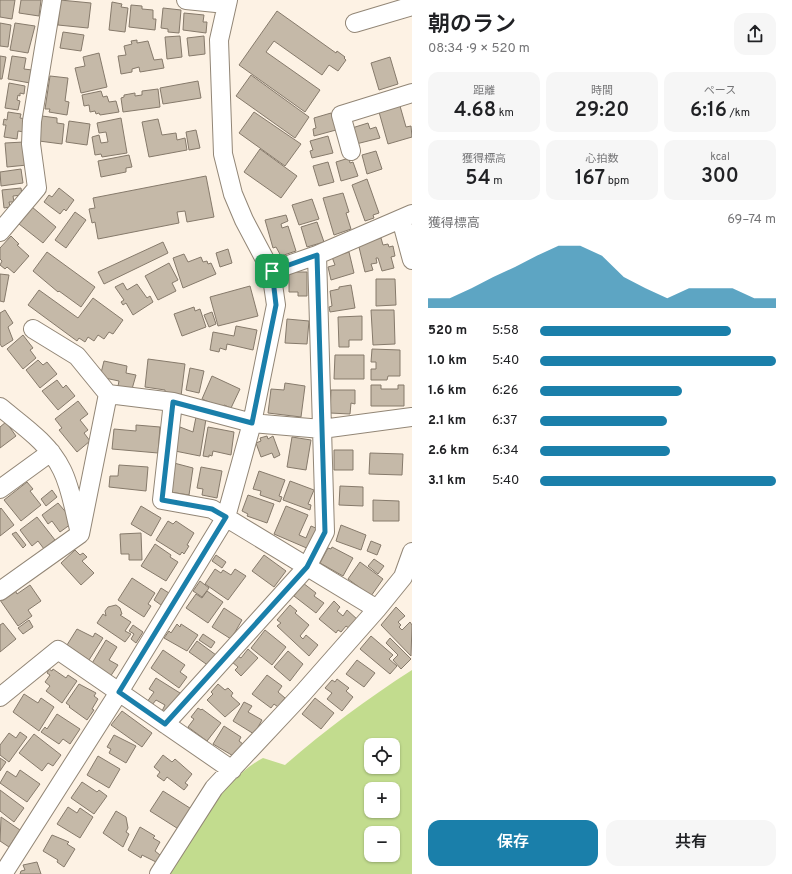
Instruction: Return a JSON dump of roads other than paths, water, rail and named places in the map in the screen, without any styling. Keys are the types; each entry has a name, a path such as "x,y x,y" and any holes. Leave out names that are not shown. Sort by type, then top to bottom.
{"street":[{"path":"0,232 37,188 31,144 32,121 52,0"},
{"path":"3,874 119,692 226,517 252,423 276,305 272,271 238,207 233,194 223,154 219,40 227,2 186,0"},
{"path":"355,24 412,6"},
{"path":"351,151 341,115 412,93"},
{"path":"272,271 317,255 407,216 412,260"},
{"path":"165,724 307,567 325,532 317,255"},
{"path":"33,329 77,356 108,394 173,402 252,423 322,429 412,416"},
{"path":"0,591 80,534 108,394"},
{"path":"173,402 162,500 212,509 376,609"},
{"path":"0,407 44,444 62,470 80,534"},
{"path":"0,489 50,452"},
{"path":"159,874 214,788 303,693 403,577 412,552"},
{"path":"0,697 58,650 232,770"}]}
